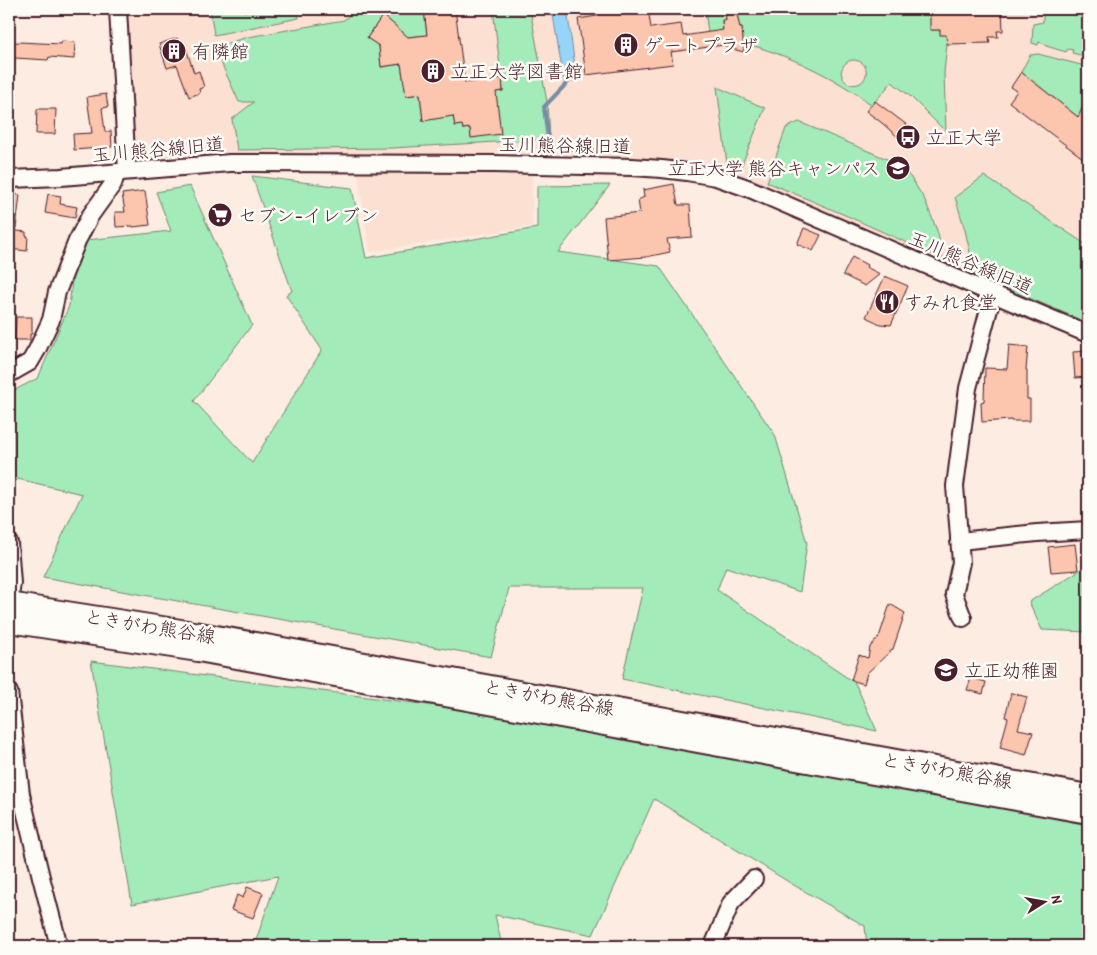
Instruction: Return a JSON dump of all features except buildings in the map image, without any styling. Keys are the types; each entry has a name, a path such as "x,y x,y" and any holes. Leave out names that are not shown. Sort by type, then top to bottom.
{"main road":[{"name":"ときがわ熊谷線","path":"9,603 200,633 1088,795"},
{"name":"ときがわ熊谷線","path":"9,622 198,652 1088,813"}],"street":[{"path":"9,374 30,362 37,350 51,320 57,292 77,241 90,216 122,172 118,9"},
{"name":"玉川熊谷線旧道","path":"9,178 61,177 240,163 494,164 632,167 687,172 741,186 1088,334"},
{"path":"963,618 954,594 961,562 955,486 968,388 993,294"},
{"path":"959,541 1088,530"},
{"path":"9,543 12,583 9,603"},
{"path":"9,692 21,794 59,946"},
{"path":"713,946 731,903 754,879"}],"shaded area":[{"name":"立正大学 熊谷キャンパス","path":"113,9 1088,9 1088,324 721,171 694,165 652,160 532,158 532,226 370,252 356,162 122,175"}],"green space":[{"path":"210,9 241,9 245,12 248,9 297,9 299,18 214,35"},
{"path":"357,9 424,9 427,35 408,37 383,15 367,38 379,46 381,67 401,64 406,96 420,94 423,120 453,115 455,126 462,125 463,129 470,128 471,137 496,92 503,91 493,9 552,9 552,11 531,14 547,102 549,139 392,148 237,150 232,119 254,102 239,102 218,56 217,46 248,37 344,20"},
{"path":"705,9 725,9 726,20 722,21 723,31 708,33"},
{"path":"736,9 930,9 931,30 940,30 946,35 944,73 946,132 911,97 892,82 872,105 842,85 794,60 743,43 742,28 735,28 738,19","holes":["853,60 860,62 866,69 864,79 856,84 850,84 845,81 841,72 843,67 847,62"]},
{"path":"1043,9 1088,9 1088,57 1072,53 1073,50 1068,49 1066,52 1039,42 1038,45 1032,43 1033,24 1043,22"},
{"path":"1038,54 1085,66 1086,81 1088,83 1088,96 1085,102 1088,105 1088,125 1021,72 1030,55"},
{"path":"717,87 765,108 740,169 727,164"},
{"path":"799,122 899,164 911,178 925,200 938,233 943,259 767,182 786,128"},
{"path":"252,176 352,188 366,258 537,228 537,186 610,185 558,252 659,266 775,435 807,543 800,592 726,567 717,590 855,683 877,731 622,679 643,588 509,588 491,657 43,577 82,494 9,477 9,393 38,378 69,306 77,241 171,231 156,192 190,186 252,325 194,401 252,463 322,350 286,295 292,291"},
{"path":"984,176 1088,246 1088,323 970,273 971,257 955,197"},
{"path":"1088,565 1088,632 1042,630 1029,602"},
{"path":"91,661 498,714 909,789 1088,825 1088,946 867,946 865,926 792,884 654,799 593,935 495,915 502,946 254,946 278,876 132,904"}],"water":[{"path":"552,9 567,9 577,81 564,82"}],"waterway":[{"path":"568,78 569,81 544,107 549,148 601,149"}],"place":[{"name":"ゲートプラザ","path":"626,45"},
{"name":"有隣館","path":"174,51"},
{"name":"立正大学図書館","path":"433,71"},
{"name":"立正大学","path":"908,137"},
{"name":"立正大学 熊谷キャンパス","path":"898,168"},
{"name":"セブン-イレブン","path":"220,215"},
{"name":"すみれ食堂","path":"887,302"},
{"name":"立正幼稚園","path":"946,670"}]}
